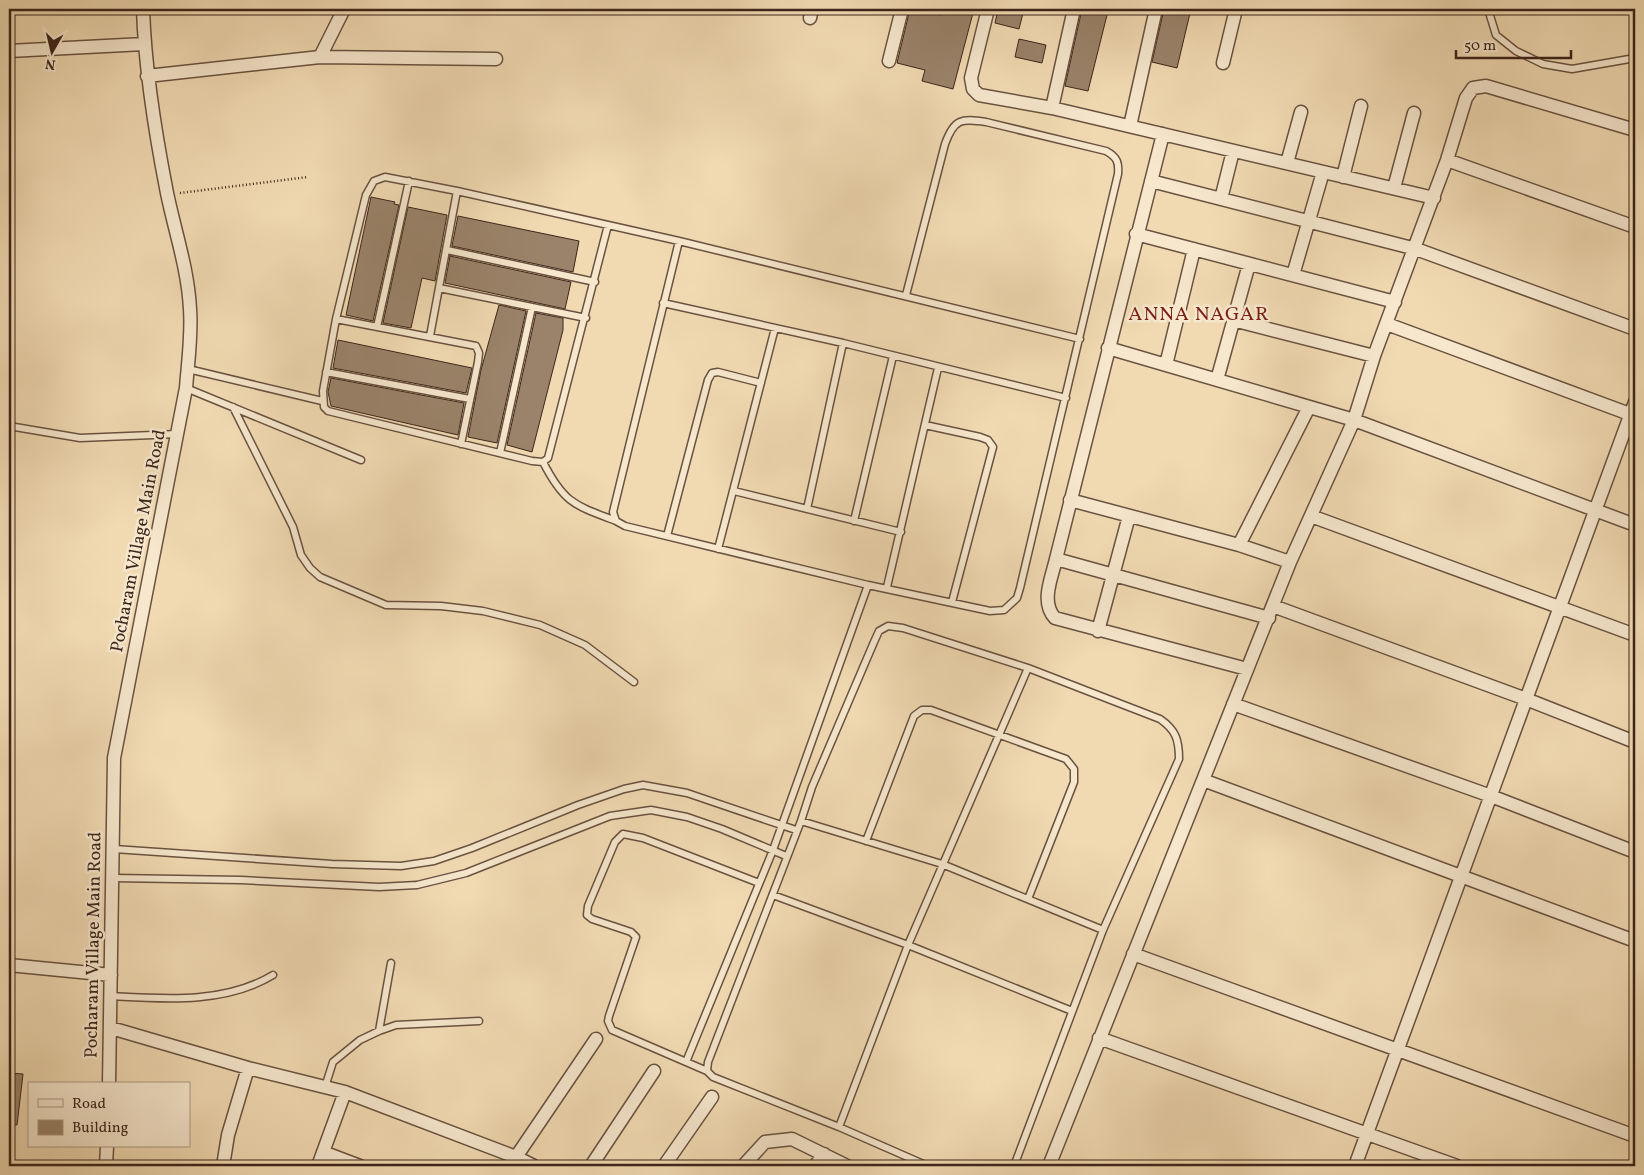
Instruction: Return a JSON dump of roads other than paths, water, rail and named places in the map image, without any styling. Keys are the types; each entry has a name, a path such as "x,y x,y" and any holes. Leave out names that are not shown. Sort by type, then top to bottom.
{"street":[{"name":"Pocharam Village Main Road","path":"109,1082 114,758 186,388 190,308 185,269 167,195 147,76 143,9"},
{"path":"320,57 344,9"},
{"path":"888,61 902,9"},
{"path":"988,9 971,78 973,90 979,95 1052,108 1434,198"},
{"path":"1052,108 1074,9"},
{"path":"1130,126 1156,9"},
{"path":"1223,63 1236,9"},
{"path":"9,51 144,44"},
{"path":"147,76 320,57 496,59"},
{"path":"1049,1166 1290,562 1354,420 1374,356 1434,198 1466,98 1473,88 1486,86 1635,130"},
{"path":"1343,177 1360,106"},
{"path":"1287,163 1301,112"},
{"path":"1394,188 1414,113"},
{"path":"1163,134 1136,234 1047,599 1055,618 1098,631 1247,669"},
{"path":"1221,200 1234,151"},
{"path":"1447,160 1635,226"},
{"path":"1294,275 1323,172"},
{"path":"1151,181 1308,223 1416,249 1635,329"},
{"path":"1136,234 1395,302"},
{"path":"1166,365 1194,250"},
{"path":"1217,380 1249,264"},
{"path":"1233,320 1374,356"},
{"path":"1355,1166 1595,511 1634,411 1387,324"},
{"path":"1108,348 1354,420 1635,525"},
{"path":"1239,545 1309,407"},
{"path":"1070,500 1239,545 1290,562"},
{"path":"1098,631 1130,516"},
{"path":"1311,516 1635,635"},
{"path":"1056,559 1271,612 1526,699 1635,742"},
{"path":"1233,704 1491,796 1635,852"},
{"path":"1203,780 1635,941"},
{"path":"1132,954 1635,1136"},
{"path":"9,965 111,974"},
{"path":"111,1028 248,1068 345,1092 516,1157 534,1166"},
{"path":"1099,1038 1457,1166"},
{"path":"516,1157 596,1039"},
{"path":"223,1166 228,1135 248,1068"},
{"path":"591,1166 654,1071"},
{"path":"318,1166 345,1092"},
{"path":"664,1166 712,1098"},
{"path":"744,1166 765,1142 780,1139 792,1139 847,1166"},
{"path":"106,1166 107,1148"},
{"path":"323,1152 360,1166"},
{"path":"815,1166 824,1154"}],"lane":[{"path":"1488,9 1496,35 1516,52 1543,64 1572,69 1635,58"},
{"path":"188,370 322,402 328,410 461,444 543,462 559,491 568,500 577,506 616,521 718,549 868,585 887,587 997,612 1011,606 1017,598 1080,339 1118,174 1118,161 1114,155 1106,151 986,122 968,119 956,123 951,127 945,144 906,295"},
{"path":"322,402 336,319 370,187 374,181 385,178 457,191 679,241 1080,339"},
{"path":"377,327 409,181"},
{"path":"430,336 457,191"},
{"path":"543,462 552,452 608,225"},
{"path":"616,521 613,512 679,241"},
{"path":"447,250 595,282"},
{"path":"440,288 586,318"},
{"path":"663,302 843,343 938,368 1066,398"},
{"path":"500,453 532,307"},
{"path":"336,319 472,344 478,349 461,444"},
{"path":"718,549 775,328"},
{"path":"807,509 843,343"},
{"path":"854,520 893,356"},
{"path":"887,587 938,368"},
{"path":"326,372 470,399"},
{"path":"667,536 708,380 712,373 718,372 761,383"},
{"path":"186,388 361,460"},
{"path":"233,407 293,527 301,555 310,568 320,577 386,605 441,606 483,610 540,625 585,645 634,682"},
{"path":"925,425 980,437 988,440 993,447 952,602"},
{"path":"9,426 80,438 177,434"},
{"path":"734,491 901,532"},
{"path":"686,1062 773,850 868,585"},
{"path":"707,1071 708,1062 801,821 812,787 874,642 884,627 903,628 1028,668 1160,719 1173,728 1179,743 1179,759 1103,930 1014,1166"},
{"path":"840,1127 908,945 1028,668"},
{"path":"866,841 914,716 918,712 931,710 999,734 1066,759 1074,769 1074,782 1028,899"},
{"path":"114,849 332,864 401,866 434,861 472,848 578,805 624,789 643,786 687,793 796,830"},
{"path":"113,878 241,880 379,887 417,885 466,873 610,816 651,810 687,817 722,829 786,856"},
{"path":"801,821 942,864 1103,930"},
{"path":"759,883 643,838 623,834 615,842 588,906 587,914 592,919 631,932 636,937 609,1016 608,1021 612,1030 707,1071 721,1081 840,1127 928,1166"},
{"path":"772,895 908,945 1072,1011"},
{"path":"379,1031 391,963"},
{"path":"111,996 194,998 240,990 258,984 274,975"},
{"path":"325,1087 333,1062 360,1040 379,1031 396,1025 479,1021"}],"district":[{"name":"ANNA NAGAR","path":"1199,315"}]}
